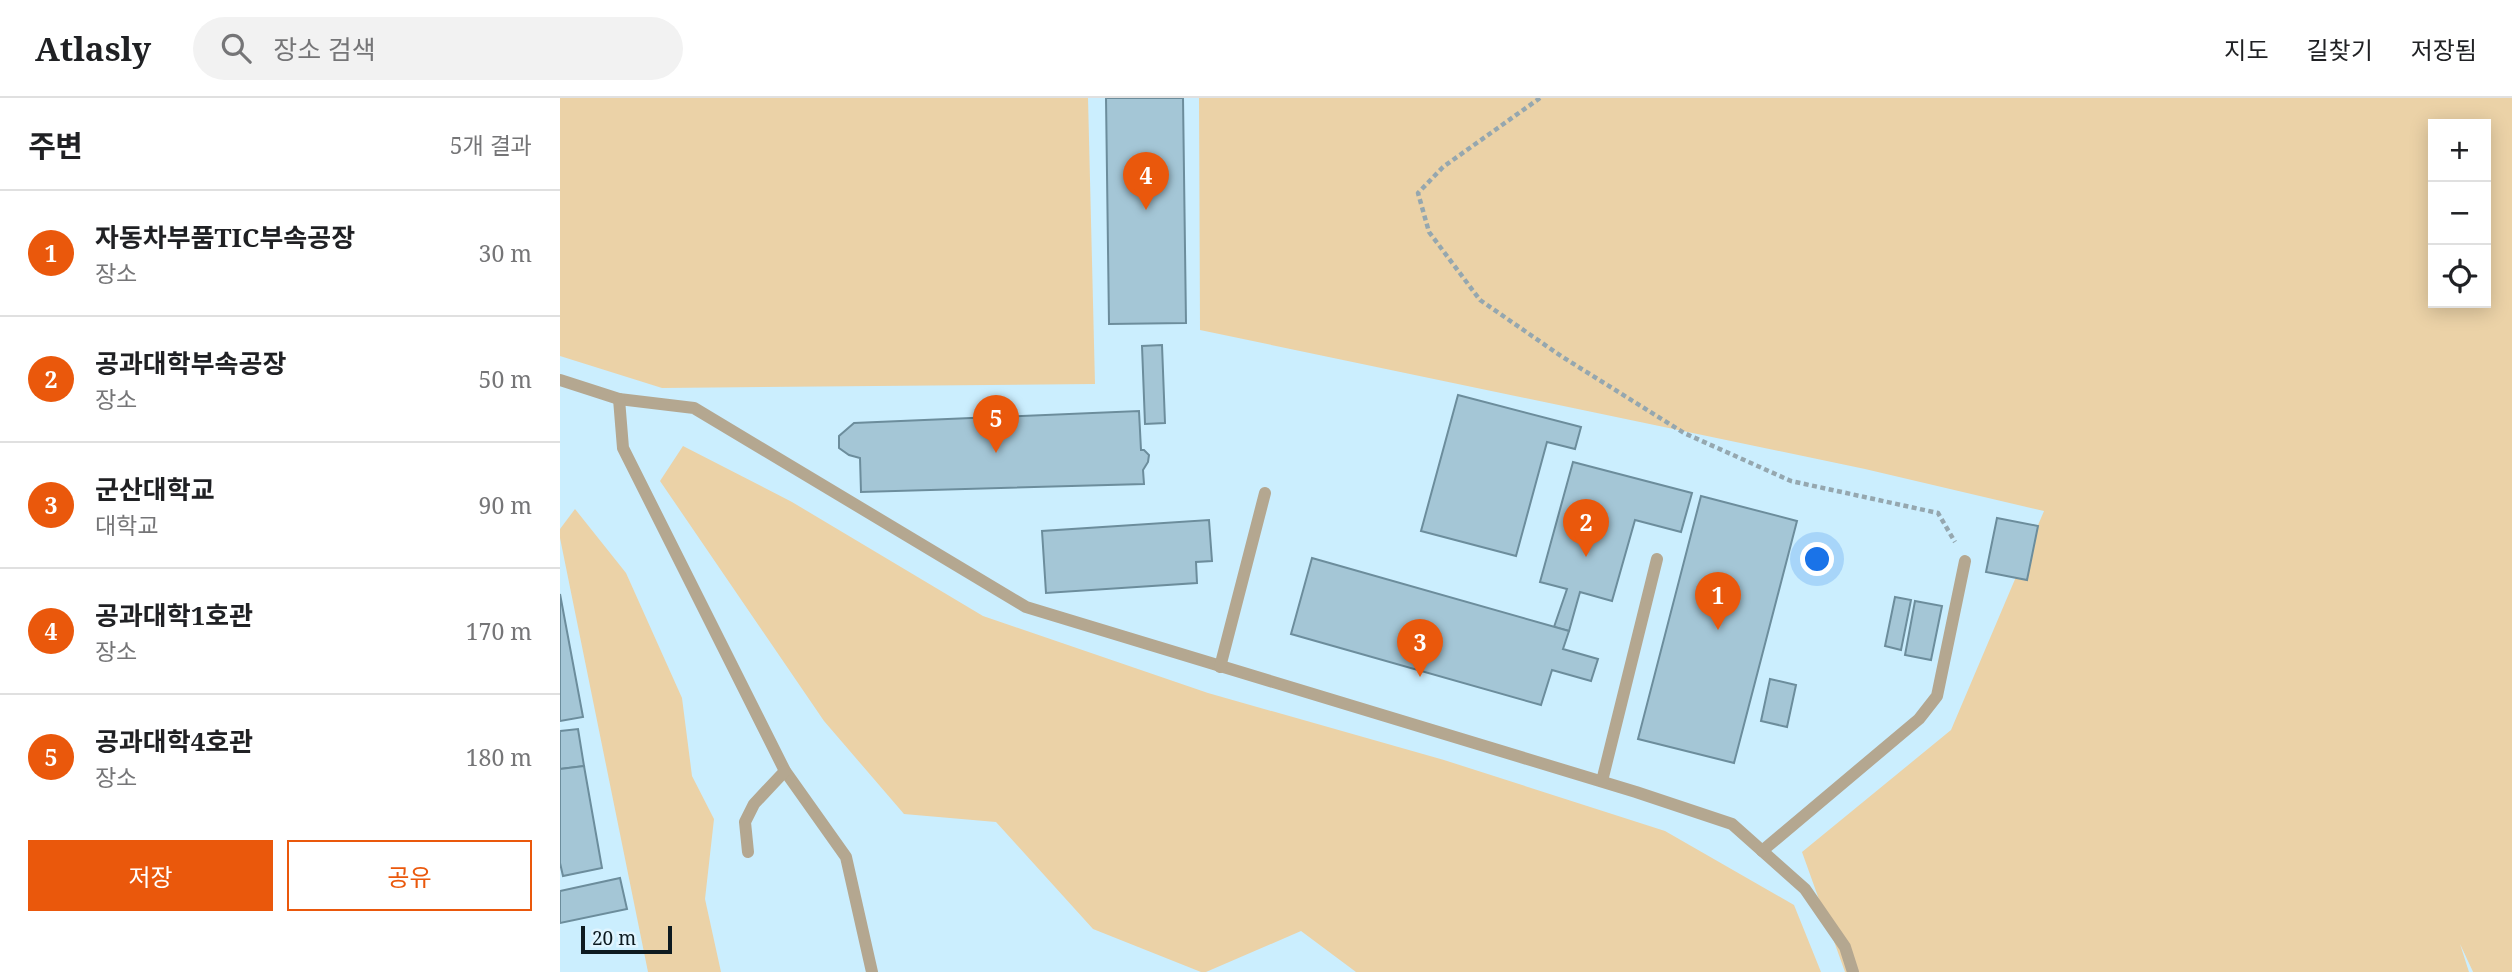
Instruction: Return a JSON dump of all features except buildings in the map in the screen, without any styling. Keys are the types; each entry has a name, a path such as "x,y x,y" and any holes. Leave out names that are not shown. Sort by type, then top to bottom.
{"lane":[{"path":"560,380 619,398 694,408 1026,607 1732,824 1805,889 1845,947 1853,972"},
{"path":"619,398 623,448 785,771 846,857 872,972"},
{"path":"1220,667 1265,493"},
{"path":"1602,782 1657,559"},
{"path":"1762,851 1919,719 1937,696 1965,561"},
{"path":"748,852 745,822 754,804 785,771"}],"path":[{"path":"1540,98 1443,167 1418,193 1429,232 1480,300 1561,356 1684,433 1791,481 1938,513 1965,561"}],"shaded area":[{"path":"560,98 1815,98 2456,935 2473,972 560,972"},
{"path":"560,98 1088,98 1095,384 662,388 560,356"},
{"path":"1199,98 2512,98 2512,972 2473,972 2460,944 2469,972 1845,972 1802,852 1951,730 2044,511 1865,469 1200,330"},
{"path":"683,446 792,502 983,616 1208,693 1444,760 1665,831 1794,905 1821,972 1356,972 1301,931 1201,972 1093,929 996,822 904,814 824,721 660,481"},
{"path":"575,509 626,573 682,698 692,776 714,819 705,899 721,972 648,972 560,538 560,529"}],"place":[{"name":"공과대학1호관","path":"1146,210"},
{"name":"공과대학4호관","path":"996,453"},
{"name":"공과대학부속공장","path":"1586,557"},
{"name":"자동차부품TIC부속공장","path":"1718,630"},
{"name":"군산대학교","path":"1420,677"}]}
